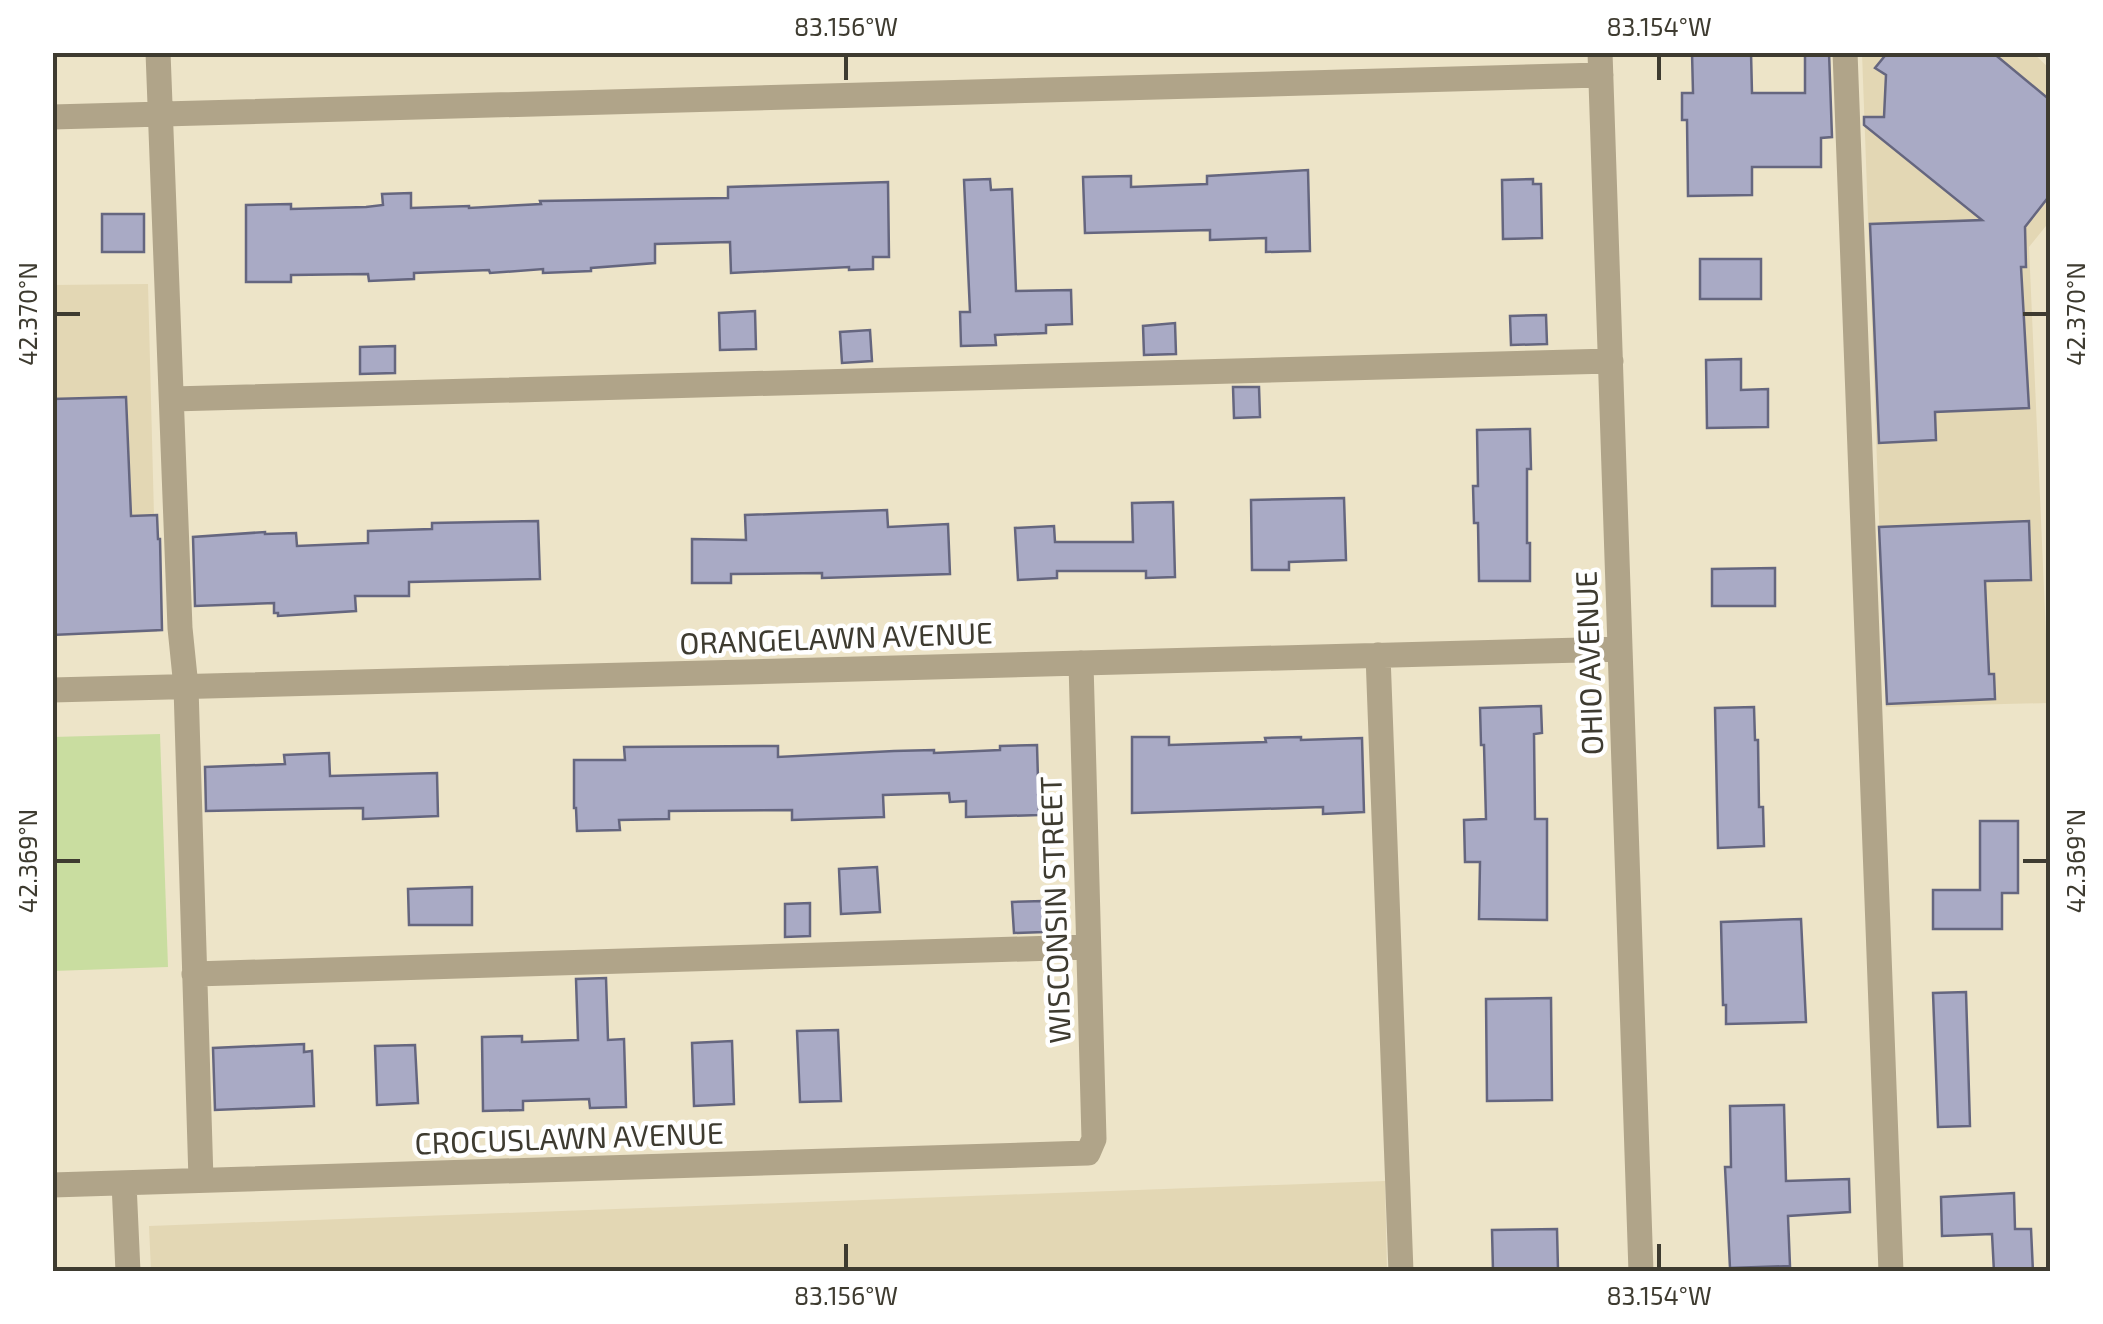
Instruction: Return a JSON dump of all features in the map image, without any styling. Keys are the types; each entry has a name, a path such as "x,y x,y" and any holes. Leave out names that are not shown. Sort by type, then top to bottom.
{"street":[{"path":"158,52 180,628 186,686 201,1180"},
{"path":"1845,52 1891,1272"},
{"path":"52,117 1600,64"},
{"name":"OHIO AVENUE","path":"1600,64 1641,1272"},
{"path":"172,399 1610,361"},
{"name":"ORANGELAWN AVENUE","path":"52,690 1620,649"},
{"path":"1378,656 1401,1272"},
{"name":"WISCONSIN STREET","path":"1080,663 1094,1139 1088,1153"},
{"path":"194,974 1088,947"},
{"name":"CROCUSLAWN AVENUE","path":"52,1185 1088,1153"},
{"path":"124,1183 128,1272"}],"shaded area":[{"path":"1862,53 2033,53 2050,69 2050,221 2029,247 2049,703 1886,707"},
{"path":"148,284 157,632 53,636 52,285"},
{"path":"1385,1181 1387,1271 151,1271 149,1226"}],"green space":[{"path":"160,734 168,967 53,971 53,737"}],"building":[{"path":"1692,52 1751,52 1752,93 1805,93 1805,52 1829,52 1832,137 1821,138 1821,167 1752,167 1752,195 1688,196 1687,120 1682,120 1682,93 1693,93"},
{"path":"1888,52 1992,52 2050,100 2050,195 2025,227 2026,267 2021,267 2029,408 1935,412 1936,440 1879,443 1870,224 1982,220 1864,125 1864,117 1884,117 1886,75 1875,68"},
{"path":"1308,170 1310,251 1266,252 1266,238 1210,240 1210,230 1085,233 1083,177 1131,176 1131,187 1207,184 1207,176"},
{"path":"990,179 991,190 1012,189 1016,291 1071,290 1072,324 1046,325 1046,333 995,335 996,345 961,346 960,312 970,312 964,180"},
{"path":"1533,179 1533,184 1541,184 1542,238 1503,239 1502,180"},
{"path":"888,182 889,257 873,257 873,269 731,273 730,242 655,244 655,263 591,271 414,273 414,279 369,281 368,274 291,275 291,282 246,282 246,205 291,204 291,209 366,207 383,205 382,194 411,193 411,208 469,208 541,204 540,201 728,198 728,187"},
{"path":"102,214 144,214 144,252 102,252"},
{"path":"1700,259 1761,259 1761,299 1700,299"},
{"path":"755,311 756,349 720,350 719,313"},
{"path":"1546,315 1547,344 1511,345 1510,316"},
{"path":"1175,323 1176,354 1144,355 1143,326"},
{"path":"870,330 872,361 842,363 840,332"},
{"path":"395,346 395,373 360,374 360,347"},
{"path":"1741,359 1741,390 1768,389 1768,427 1707,428 1706,360"},
{"path":"1233,387 1259,387 1260,417 1234,418"},
{"path":"126,397 131,516 157,515 162,630 52,635 52,399"},
{"path":"1530,429 1530,581 1479,581 1473,486 1478,486 1477,430"},
{"path":"1344,498 1346,560 1289,562 1289,570 1252,570 1251,500"},
{"path":"1173,502 1175,577 1146,578 1146,571 1057,571 1057,578 1018,580 1015,528 1054,526 1055,542 1133,542 1132,503"},
{"path":"887,510 888,527 948,524 950,574 822,578 822,573 731,574 731,583 692,583 692,539 746,540 745,515"},
{"path":"538,521 540,579 409,582 409,596 355,596 356,611 278,616 274,603 195,606 193,537 296,533 297,546 368,543 368,531 432,529 432,523"},
{"path":"2029,521 2031,580 1985,581 1989,674 1994,674 1995,699 1887,704 1879,527"},
{"path":"1775,568 1775,606 1712,606 1712,569"},
{"path":"1541,706 1542,733 1534,734 1535,819 1547,819 1547,920 1479,919 1480,862 1465,862 1464,820 1486,819 1480,708"},
{"path":"1754,707 1764,846 1718,848 1715,708"},
{"path":"1132,737 1169,737 1169,745 1266,742 1265,738 1362,738 1364,812 1323,814 1323,807 1132,813"},
{"path":"1037,745 1039,815 966,817 966,801 950,802 949,793 883,795 884,817 792,820 792,810 669,811 669,819 619,820 620,830 577,831 574,760 625,760 624,747 778,746 778,757 1000,750 1000,746"},
{"path":"329,753 330,776 437,773 438,816 363,819 363,808 206,811 205,767 285,764 284,755"},
{"path":"1980,821 2018,821 2018,893 2002,893 2002,929 1933,929 1933,890 1980,890"},
{"path":"877,867 880,912 841,914 839,869"},
{"path":"472,887 472,925 409,925 408,889"},
{"path":"1043,901 1044,932 1014,933 1012,902"},
{"path":"810,903 810,936 785,937 785,904"},
{"path":"1801,919 1806,1022 1726,1024 1721,922"},
{"path":"606,978 608,1040 624,1039 626,1107 590,1108 589,1099 523,1101 523,1110 483,1111 482,1037 522,1036 522,1042 578,1040 576,979"},
{"path":"1966,992 1970,1126 1938,1127 1933,993"},
{"path":"1551,998 1552,1100 1487,1101 1486,999"},
{"path":"838,1030 841,1101 800,1102 797,1031"},
{"path":"732,1041 734,1104 694,1106 692,1043"},
{"path":"304,1044 304,1052 312,1051 314,1106 215,1110 213,1048"},
{"path":"415,1045 418,1103 377,1105 375,1046"},
{"path":"1784,1105 1786,1181 1849,1179 1850,1212 1788,1216 1790,1266 1730,1268 1725,1167 1731,1167 1730,1106"},
{"path":"2014,1193 2015,1229 2031,1229 2033,1272 1994,1272 1992,1234 1942,1236 1941,1197"},
{"path":"1557,1229 1558,1270 1493,1271 1492,1230"}]}
